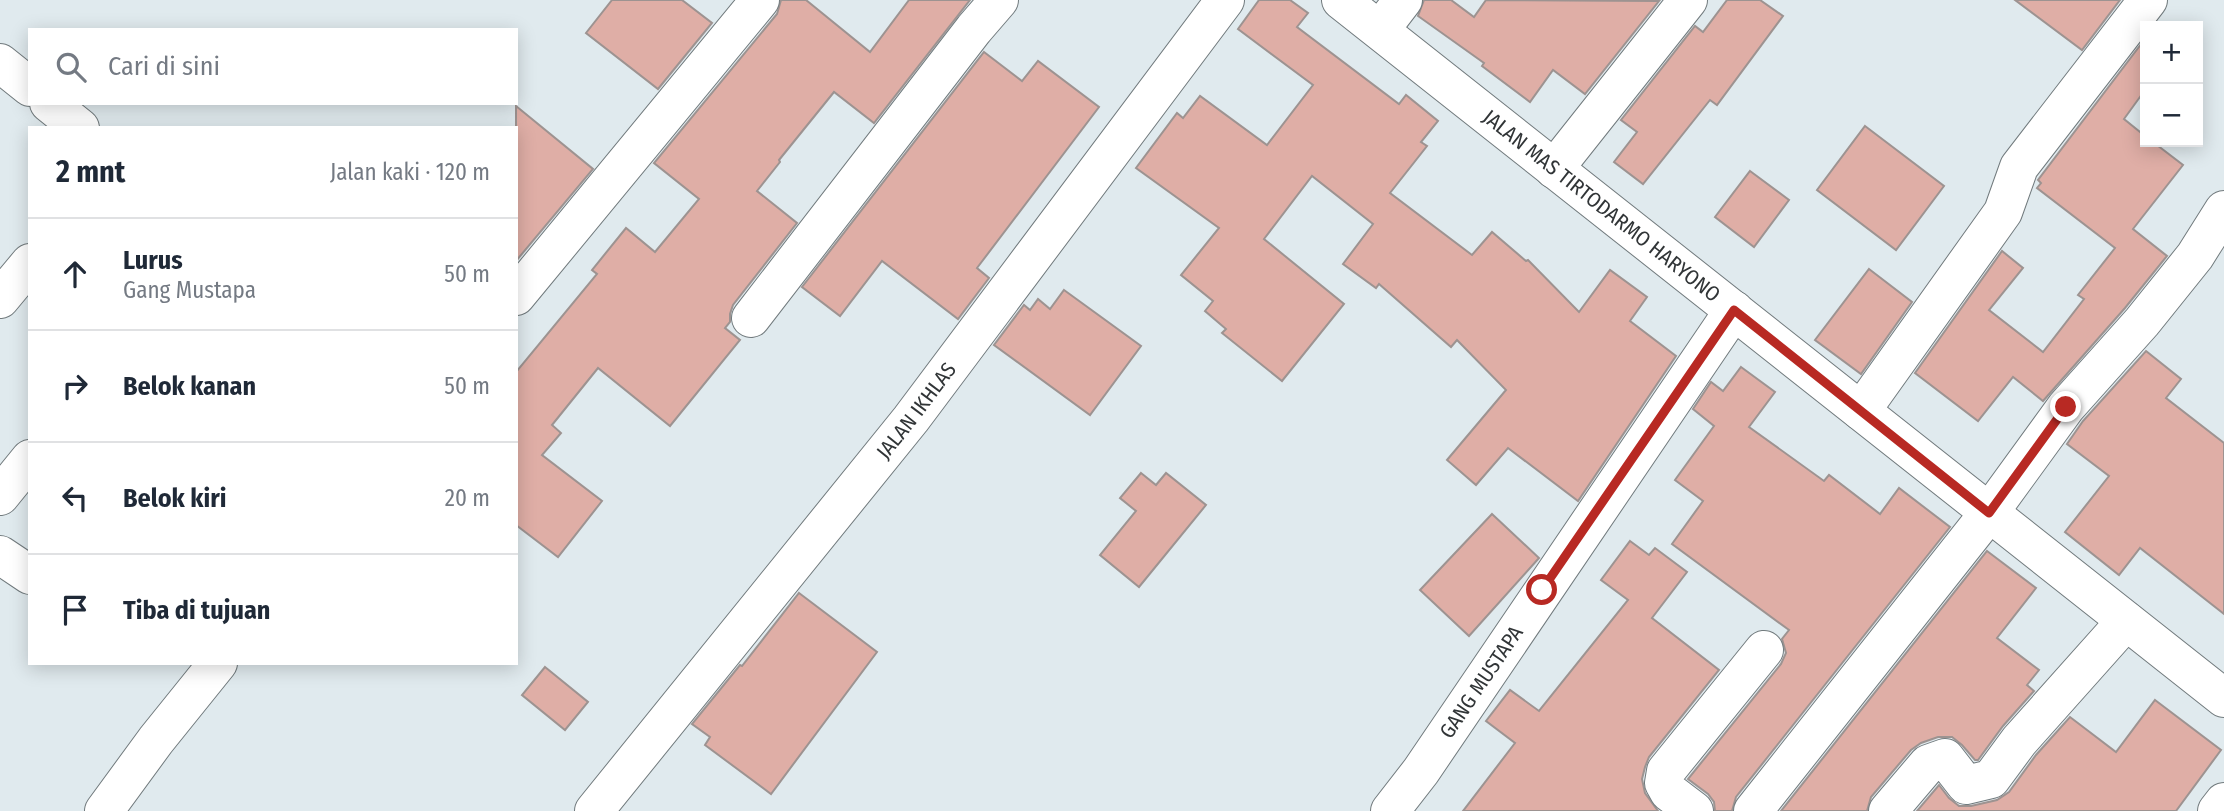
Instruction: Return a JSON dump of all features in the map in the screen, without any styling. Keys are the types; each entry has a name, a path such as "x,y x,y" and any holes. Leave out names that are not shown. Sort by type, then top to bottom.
{"street":[{"path":"518,294 760,0"},
{"path":"751,318 999,0"},
{"name":"JALAN IKHLAS","path":"594,811 911,419 1225,0"},
{"name":"JALAN MAS TIRTODARMO HARYONO","path":"1341,0 2126,621 2218,681"},
{"path":"1380,30 1403,0"},
{"path":"1554,169 1688,0"},
{"path":"1861,411 2003,212 2019,167 2148,0"},
{"path":"0,63 28,85"},
{"path":"51,105 78,126"},
{"path":"1753,811 1989,513 2066,407 2142,322 2195,256 2224,210"},
{"path":"0,299 28,265"},
{"name":"GANG MUSTAPA","path":"1390,811 1422,771 1734,310"},
{"path":"0,496 28,461"},
{"path":"0,555 28,574"},
{"path":"1888,811 1928,764 1935,761 1945,758 1966,785 1991,779 2019,741 2126,621"},
{"path":"1694,811 1669,792 1664,783 1666,771 1763,650"},
{"path":"104,811 156,740 216,665"},
{"path":"2217,811 2224,802"}],"building":[{"path":"612,0 682,0 712,23 658,89 586,33"},
{"path":"781,0 806,0 870,52 909,0 970,0 874,123 834,92 757,191 797,223 733,305 730,322 725,328 740,340 670,426 598,368 552,425 561,433 542,455 602,501 558,557 518,527 518,370 597,274 592,270 626,228 655,252 699,199 654,163 777,14"},
{"path":"1259,0 1290,0 1308,13 1297,27 1399,104 1406,95 1438,121 1421,142 1427,146 1390,193 1472,255 1492,232 1528,260 1579,312 1610,270 1647,297 1630,321 1676,356 1578,501 1508,448 1476,485 1447,460 1506,390 1457,340 1451,347 1379,284 1376,288 1343,264 1373,224 1312,176 1264,239 1344,304 1282,381 1222,333 1226,329 1205,311 1213,301 1181,275 1219,228 1136,168 1177,113 1183,118 1200,96 1267,145 1313,85 1238,29"},
{"path":"1424,0 1451,0 1474,17 1486,0 1659,1 1585,94 1553,70 1530,102 1482,66 1484,63 1418,16"},
{"path":"1727,0 1760,0 1783,16 1717,105 1710,100 1643,184 1614,162 1637,132 1621,120 1695,26 1703,32"},
{"path":"2015,0 2120,0 2082,50"},
{"path":"2140,46 2140,97 2124,119 2140,132 2140,147 2160,147 2183,165 2133,229 2167,256 2043,401 2013,377 1978,421 1915,373 2002,251 2023,268 1989,310 2043,352 2084,299 2078,295 2115,248 2037,188 2041,183 2038,180"},
{"path":"984,52 1022,81 1038,61 1099,107 977,268 989,278 958,319 882,261 840,316 802,287"},
{"path":"516,106 593,169 518,259 518,126"},
{"path":"1865,126 1944,186 1896,250 1817,190"},
{"path":"1750,171 1789,200 1754,247 1715,217"},
{"path":"1869,269 1912,302 1861,374 1815,340"},
{"path":"1064,290 1141,346 1090,415 994,345 1024,305 1030,310 1038,299 1050,309"},
{"path":"2146,351 2181,379 2166,398 2224,443 2224,614 2140,548 2119,575 2065,532 2109,476 2067,444 2083,421"},
{"path":"1741,367 1775,392 1749,427 1824,481 1829,475 1880,514 1899,488 1950,527 1736,797 1732,811 1715,811 1714,802 1708,794 1688,779 1781,664 1786,653 1782,639 1789,630 1672,544 1703,501 1675,480 1714,426 1693,409 1711,382 1723,391"},
{"path":"1141,473 1156,485 1166,473 1206,505 1139,587 1100,555 1136,511 1120,498"},
{"path":"1492,514 1539,558 1469,636 1420,590"},
{"path":"1630,541 1649,555 1655,548 1687,572 1652,618 1719,670 1649,757 1642,779 1645,793 1658,811 1463,811 1515,743 1486,721 1510,690 1539,711 1628,600 1601,580"},
{"path":"1987,551 2036,588 1997,638 2039,670 2027,685 2034,691 1978,760 1952,737 1938,737 1911,750 1871,797 1867,811 1781,811"},
{"path":"799,593 877,652 771,794 705,745 710,737 692,724"},
{"path":"545,667 588,702 565,730 522,695"},
{"path":"2155,700 2221,750 2176,811 1917,811 1939,785 1959,806 1997,800 2009,792 2036,755 2070,717 2116,752"}],"route":[{"path":"1542,590 1734,310 1989,513 2066,407"}]}
